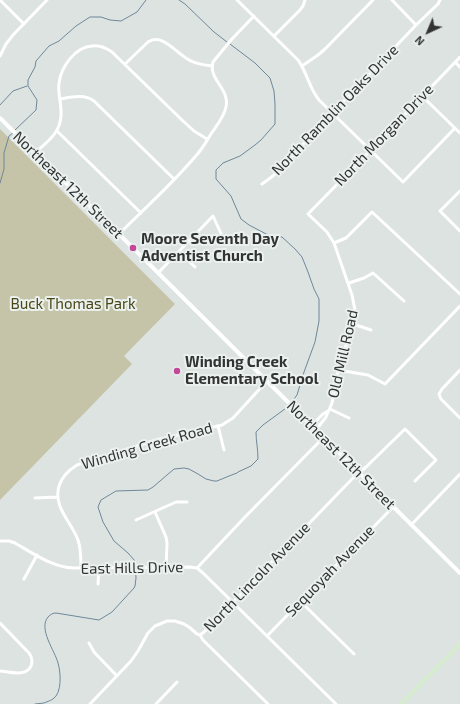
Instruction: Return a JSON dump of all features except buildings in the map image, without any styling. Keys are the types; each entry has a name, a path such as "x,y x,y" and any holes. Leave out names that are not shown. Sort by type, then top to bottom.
{"main road":[{"path":"401,704 460,644"}],"street":[{"path":"0,0 24,24"},
{"path":"0,56 9,39 47,0"},
{"path":"237,0 296,58 302,66 312,90 316,95 403,182 455,128"},
{"path":"274,36 300,10 305,0"},
{"path":"302,66 318,55 373,0"},
{"path":"392,0 416,25"},
{"name":"North Ramblin Oaks Drive","path":"262,184 273,176 416,25 438,4 440,0"},
{"path":"119,234 194,158 224,115 227,105 225,93 213,74 213,62 231,40 254,16"},
{"path":"125,64 148,42 156,39 162,40 191,61 212,66"},
{"path":"35,153 57,131 61,122 62,114 59,82 62,70 76,52 88,46 106,48 112,52 194,131 208,139"},
{"name":"North Morgan Drive","path":"308,214 460,57"},
{"path":"455,62 460,67"},
{"path":"60,99 82,96 94,101 174,179"},
{"path":"422,96 460,133"},
{"name":"Northeast 12th Street","path":"2,120 119,234 460,574"},
{"path":"57,131 141,213"},
{"path":"460,191 440,211 460,231"},
{"path":"334,243 346,238 372,212 460,294"},
{"name":"Old Mill Road","path":"308,214 327,232 334,243 355,304 353,324 338,370 334,397 326,417 315,430"},
{"path":"158,273 213,216 224,240"},
{"path":"179,252 195,267"},
{"path":"348,283 364,278 373,273 404,301"},
{"path":"338,370 368,375 385,384 460,306"},
{"path":"353,324 371,330"},
{"path":"460,370 439,394 447,406 460,418"},
{"name":"Winding Creek Road","path":"58,497 60,484 64,476 77,466 156,440 218,426 225,423 232,418 266,382"},
{"path":"329,410 349,418"},
{"name":"Old Mill Road","path":"311,426 329,410"},
{"path":"218,426 224,450"},
{"name":"North Lincoln Avenue","path":"90,704 135,656 148,633 159,624 167,621 178,622 187,625 197,634 204,632 353,478 405,429 436,460 415,481"},
{"path":"197,568 323,438"},
{"path":"411,525 460,474"},
{"path":"35,498 58,497 61,509 78,539 81,568"},
{"path":"136,520 176,502 187,502"},
{"name":"Sequoyah Avenue","path":"267,636 393,506"},
{"path":"155,512 166,537 166,568"},
{"name":"East Hills Drive","path":"0,541 15,543 56,566 64,568 197,568 336,704"},
{"path":"24,579 37,555"},
{"path":"98,584 99,568"},
{"path":"301,602 354,654"},
{"path":"0,623 31,656 32,662 28,670 22,673 0,672"},
{"path":"200,634 203,640 268,704"},
{"path":"89,643 94,652 117,676"},
{"path":"156,704 177,682"}],"green space":[{"name":"Buck Thomas Park","path":"0,129 175,304 124,356 132,364 0,500"}],"waterway":[{"path":"15,130 36,110 37,100 28,86 28,80 35,67 36,61 49,46 59,41 76,26 90,17 101,17 121,21 137,12 146,0"},
{"path":"179,0 227,42"},
{"path":"230,44 255,63 270,78 274,91 275,124 255,145 240,156 223,163 216,170 216,179 231,196 241,219 270,236 282,237 302,257 319,299 319,321 315,342 297,395 291,403"},
{"path":"0,105 13,91 27,86"},
{"path":"0,183 4,169 4,153 9,136 13,133"},
{"path":"35,704 44,703 53,699 59,688 59,667 48,640 45,628 45,622 48,617 56,613 99,620 112,612 135,586 135,561 114,541 103,522 98,507 101,500 116,491 148,490 174,469 189,469 206,479 214,481 237,473 251,466 258,459 256,432 289,406"}],"place":[{"name":"Moore Seventh Day Adventist Church","path":"133,248"},
{"name":"Winding Creek Elementary School","path":"177,371"}]}
